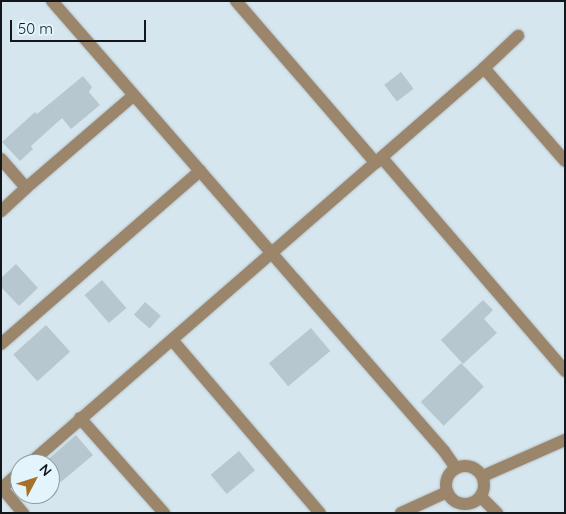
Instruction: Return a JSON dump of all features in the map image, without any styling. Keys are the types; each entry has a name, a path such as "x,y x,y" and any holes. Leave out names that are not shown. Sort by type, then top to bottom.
{"street":[{"path":"52,1 444,451 456,468"},
{"path":"236,1 565,371"},
{"path":"40,454 80,418 173,341 518,36"},
{"path":"484,68 565,161"},
{"path":"1,211 134,96"},
{"path":"1,160 26,188"},
{"path":"1,344 200,171"},
{"path":"173,341 320,513"},
{"path":"80,418 164,513"},
{"path":"483,476 565,440"},
{"path":"466,466 476,469 483,476 484,491 481,497 473,504 462,505 453,500 447,492 446,483 450,474 456,468 466,466"},
{"path":"2,487 24,513"},
{"path":"401,513 447,492"},
{"path":"481,497 496,513"}],"building":[{"path":"401,72 414,89 397,101 384,85"},
{"path":"83,76 92,87 89,92 100,105 71,129 62,118 31,146 33,149 20,161 2,142 35,112 37,114"},
{"path":"16,264 38,288 19,306 1,287 1,278"},
{"path":"102,280 126,308 109,323 85,295"},
{"path":"483,300 493,310 484,319 497,333 463,364 441,340"},
{"path":"145,302 161,316 150,329 134,315"},
{"path":"46,325 70,352 37,381 13,354"},
{"path":"311,328 330,351 288,386 269,363"},
{"path":"461,363 484,387 444,426 421,402"},
{"path":"76,435 93,455 61,482 60,454 54,454"},
{"path":"239,451 255,470 227,494 211,475"}]}
